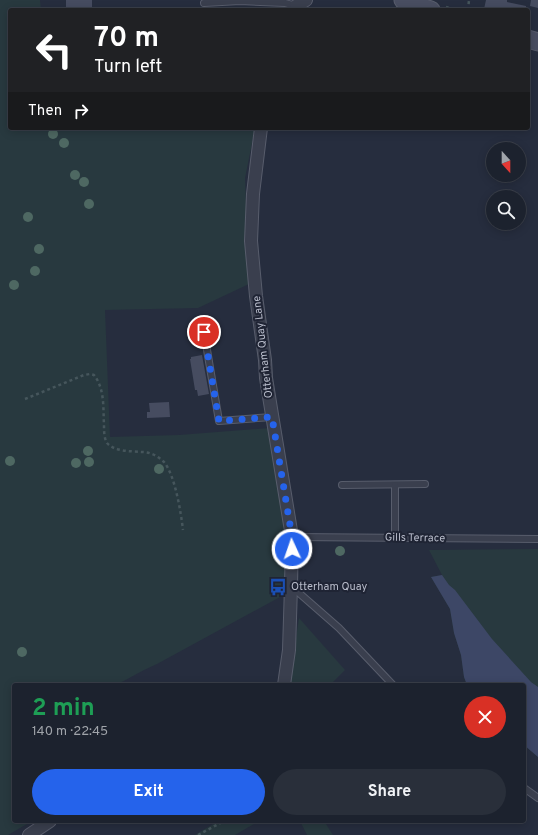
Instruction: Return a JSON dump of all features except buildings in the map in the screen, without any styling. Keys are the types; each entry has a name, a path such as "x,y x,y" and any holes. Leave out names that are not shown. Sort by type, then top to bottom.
{"street":[{"path":"403,0 425,8"},
{"name":"Otterham Quay Lane","path":"261,130 253,194 251,241 266,378 292,537 292,586 289,650 284,683"},
{"path":"29,835 47,823"}],"lane":[{"path":"204,3 240,1 298,4"},
{"path":"204,332 219,421 272,417"},
{"path":"395,484 395,538"},
{"path":"342,485 425,484"},
{"name":"Gills Terrace","path":"292,537 538,540"},
{"path":"292,586 339,628 390,683"},
{"path":"526,789 538,798"}],"path":[{"path":"25,399 80,377 90,374 94,375 98,380 103,397 104,433 106,442 112,447 144,452 155,456 164,463 170,474 181,510 183,530"},
{"path":"198,835 220,823"}],"shaded area":[{"path":"0,0 40,0 41,8 8,8 8,130 255,130 245,178 249,284 198,308 105,310 110,437 179,435 270,428 286,537 286,564 284,590 280,597 120,683 12,683 12,823 29,823 8,835 0,835"},
{"path":"538,549 538,757 526,747 526,683 466,683 461,655 454,633 450,609 431,577 442,575 429,550"},
{"path":"299,618 345,670 332,683 289,683"},
{"path":"215,823 256,823 235,835 195,835"},
{"path":"301,823 325,823 333,835 307,835"}],"water":[{"path":"442,575 492,639 531,682 538,687 538,757 526,747 526,683 466,683 461,655 454,633 450,609 431,577"}],"place":[{"name":"Otterham Quay","path":"278,587"}],"route":[{"path":"204,332 219,421 272,417 292,537 292,549"}]}
